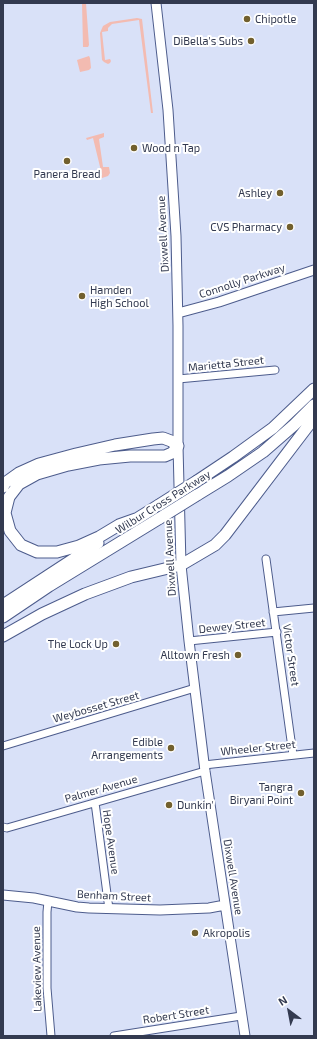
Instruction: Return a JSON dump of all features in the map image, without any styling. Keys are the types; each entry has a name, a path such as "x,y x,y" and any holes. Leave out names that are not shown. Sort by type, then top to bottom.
{"highway":[{"name":"Wilbur Cross Parkway","path":"3,605 234,458 273,428 314,389"},
{"name":"Wilbur Cross Parkway","path":"3,617 49,586 228,476 262,452 294,425 314,405"},
{"path":"3,636 42,614 85,594 131,577 181,565 215,545 225,535 314,418"},
{"path":"3,487 5,483 19,473 39,464 116,445 163,438 171,441 178,446 172,453 165,456 130,456 99,459 68,465 37,474 19,484 9,497 5,513 10,531 21,545 37,552 58,552 79,546 99,537 119,525 136,519"}],"main road":[{"name":"Dixwell Avenue","path":"156,3 168,110 176,236 181,565 204,768 245,1036"},
{"name":"Connolly Parkway","path":"178,313 219,302 314,270"},
{"name":"Benham Street","path":"3,895 48,901 77,907 109,909 160,910 209,908 225,905"}],"street":[{"name":"Marietta Street","path":"178,379 275,370"},
{"name":"Victor Street","path":"266,559 293,755"},
{"path":"274,612 314,608"},
{"name":"Dewey Street","path":"189,641 277,632"},
{"name":"Weybosset Street","path":"3,746 195,688"},
{"name":"Wheeler Street","path":"204,768 314,753"},
{"name":"Palmer Avenue","path":"3,827 7,828 95,803 204,768"},
{"name":"Hope Avenue","path":"95,803 109,909"},
{"name":"Lakeview Avenue","path":"48,901 47,988 51,1036"},
{"name":"Robert Street","path":"114,1036 241,1016"}],"shaded area":[{"path":"82,3 86,3 88,47 83,47"},
{"path":"137,18 142,19 153,113 151,113 139,20 112,24 108,28 108,31 102,32 105,60 110,59 111,61 108,64 102,60 100,33 103,26 110,22"},
{"path":"89,56 91,68 80,72 77,60"},
{"path":"104,133 104,137 99,139 103,167 109,167 110,173 108,176 99,179 97,176 102,175 93,138 87,140 86,138"}],"place":[{"name":"Chipotle","path":"247,19"},
{"name":"DiBella's Subs","path":"251,41"},
{"name":"Wood n Tap","path":"134,148"},
{"name":"Panera Bread","path":"67,161"},
{"name":"Ashley","path":"280,193"},
{"name":"CVS Pharmacy","path":"290,227"},
{"name":"Hamden High School","path":"82,296"},
{"name":"The Lock Up","path":"116,644"},
{"name":"Alltown Fresh","path":"238,655"},
{"name":"Edible Arrangements","path":"171,748"},
{"name":"Tangra Biryani Point","path":"301,793"},
{"name":"Dunkin'","path":"169,805"},
{"name":"Akropolis","path":"195,933"}]}
